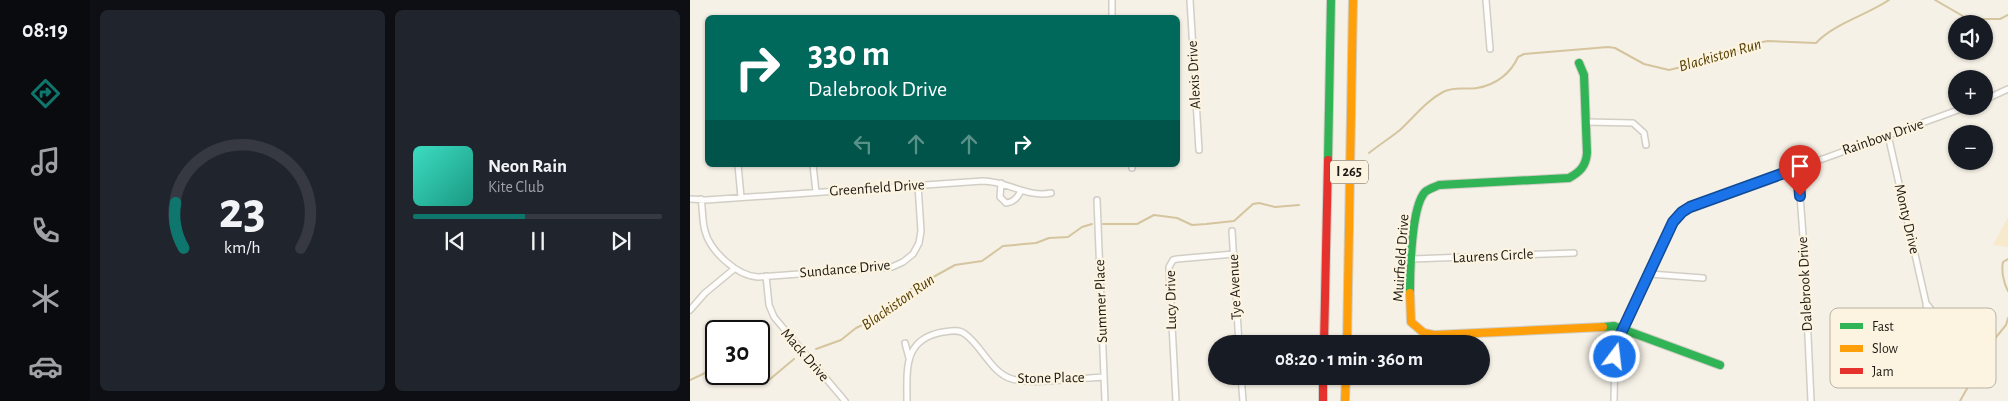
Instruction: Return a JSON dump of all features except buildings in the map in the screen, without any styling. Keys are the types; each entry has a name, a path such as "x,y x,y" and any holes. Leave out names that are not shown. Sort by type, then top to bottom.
{"main road":[{"name":"I 265","path":"1324,335 1331,0"},
{"name":"I 265","path":"1347,335 1353,0"},
{"path":"1350,122 1360,0"},
{"name":"Muirfield Drive","path":"1578,63 1584,75 1588,142 1586,162 1578,173 1569,178 1439,184 1425,192 1418,206 1412,259 1412,322 1424,332 1434,335 1598,326 1614,326 1622,331"},
{"path":"1622,331 1720,366"},
{"path":"1323,385 1323,401"},
{"path":"1345,401 1346,385"}],"street":[{"path":"1112,0 1112,15"},
{"name":"Alexis Drive","path":"1190,0 1200,150"},
{"path":"1486,0 1490,49"},
{"path":"1993,96 2008,89"},
{"name":"Rainbow Drive","path":"1614,401 1615,352 1622,331 1673,222 1682,212 1690,207 1948,113"},
{"path":"1586,122 1633,123 1644,133 1646,145"},
{"name":"Monty Drive","path":"1888,134 1926,303"},
{"path":"738,167 740,197"},
{"path":"813,167 816,192"},
{"name":"Dalebrook Drive","path":"1798,168 1805,266 1811,401"},
{"name":"Greenfield Drive","path":"690,199 701,200 983,181 1001,183 1021,191 1038,194 1051,193"},
{"path":"1001,183 1000,197 1006,203 1018,198 1021,191"},
{"name":"Sundance Drive","path":"734,269 747,276 766,276 892,267 903,262 913,254 919,243 921,231 918,185"},
{"path":"690,310 705,292 734,269 707,238 701,200"},
{"name":"Summer Place","path":"1097,200 1105,401"},
{"name":"Tye Avenue","path":"1232,231 1238,335"},
{"name":"Laurens Circle","path":"1412,259 1574,253"},
{"name":"Lucy Drive","path":"1176,401 1169,267 1173,260 1177,259 1234,254"},
{"path":"1650,274 1703,278"},
{"name":"Mack Drive","path":"766,276 768,305 774,317 845,401"},
{"name":"Stone Place","path":"909,358 917,344 928,336 961,331 969,337 1000,372 1012,379 1039,380 1104,377"},
{"path":"905,343 909,358 906,373 908,401"},
{"path":"1242,385 1243,401"}],"shaded area":[{"path":"2008,217 2008,247 1993,245"}],"waterway":[{"name":"Blackiston Run","path":"1369,153 1400,130 1426,105 1443,92 1451,89 1477,88 1490,84 1507,73 1518,57 1524,54 1608,47 1615,48 1644,64 1669,70 1702,62 1712,56 1737,52 1745,45 1768,41 1816,43 1831,30 1889,0"},
{"name":"Blackiston Run","path":"1935,0 1968,19 2000,19 2008,15"},
{"name":"Blackiston Run","path":"1103,224 1137,224 1154,215 1177,218 1192,225 1206,224 1234,221 1253,204 1259,203 1275,207 1299,205"},
{"name":"Blackiston Run","path":"816,349 841,340 856,328 890,312 908,291 955,265 982,261 1003,246 1036,243 1049,238 1068,237 1082,227 1092,224"},
{"path":"2008,259 2003,262 2002,269 2008,291"},
{"path":"1996,337 2006,325 2008,318"},
{"name":"Blackiston Run","path":"770,379 794,359"},
{"name":"Blackiston Run","path":"690,380 705,373"},
{"path":"1960,401 1967,388"}],"traffic: fast":[{"path":"1328,160 1331,0"},
{"path":"1410,293 1414,225 1420,200 1426,191 1439,185 1569,178 1582,168 1587,153 1584,75 1579,63"},
{"path":"1603,327 1614,326 1720,365"}],"traffic: slow":[{"path":"1347,335 1353,0"},
{"path":"1410,293 1411,322 1424,333 1434,335 1603,327"},
{"path":"1345,401 1346,385"}],"traffic: jam":[{"path":"1324,335 1328,160"},
{"path":"1323,385 1323,401"}],"route":[{"path":"1615,357 1616,346 1622,331 1673,222 1682,212 1690,207 1798,168 1800,196"}]}
